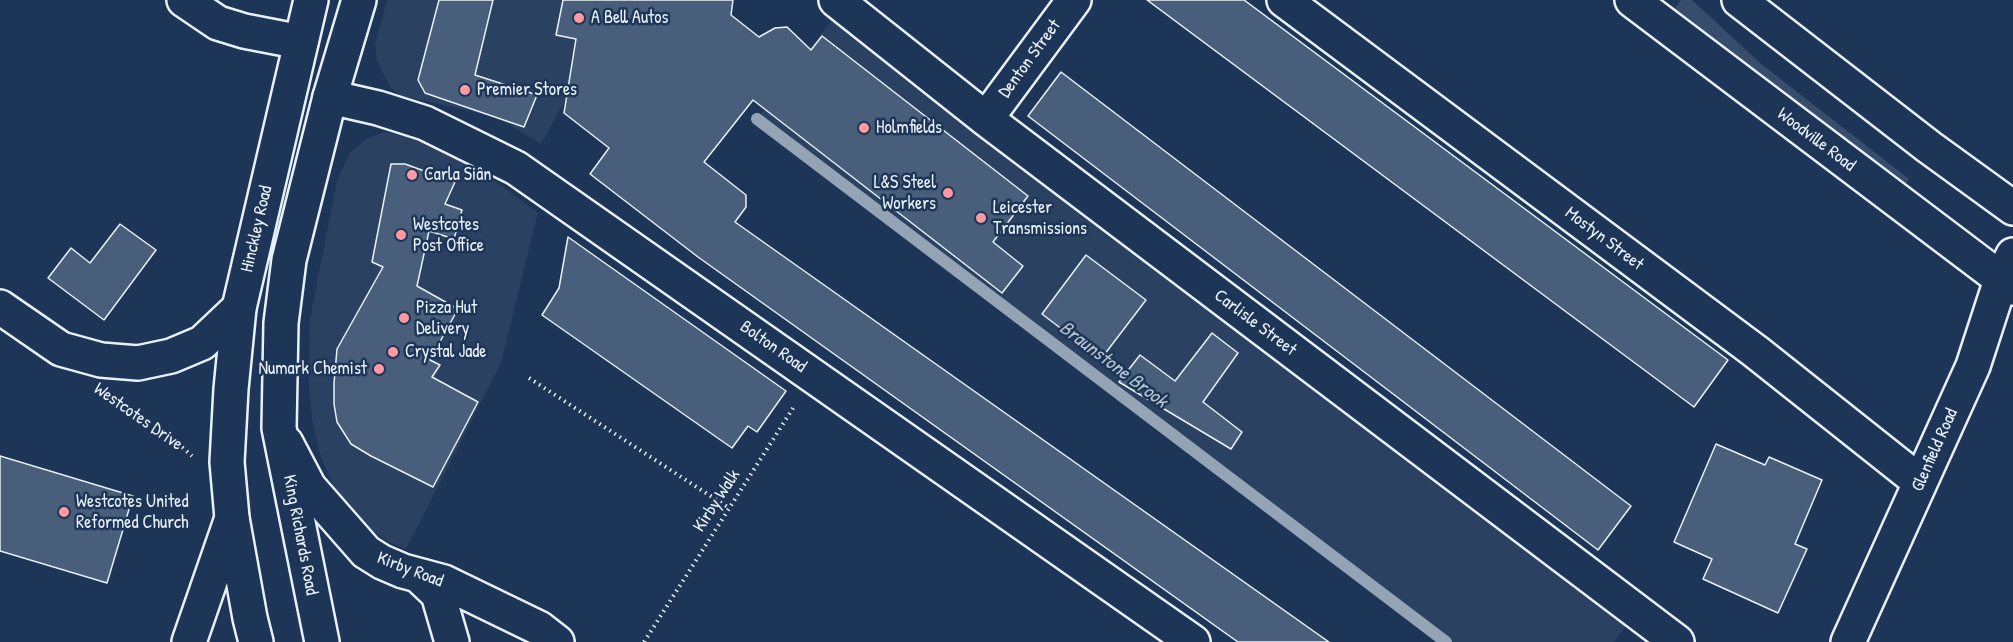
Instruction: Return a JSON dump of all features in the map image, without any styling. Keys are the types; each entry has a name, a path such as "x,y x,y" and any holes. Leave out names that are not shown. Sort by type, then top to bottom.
{"street":[{"path":"184,0 218,23 244,31 301,42"},
{"name":"Hinckley Road","path":"227,462 239,308 311,0"},
{"path":"279,428 281,323 289,260 330,97 359,0"},
{"name":"Denton Street","path":"986,119 1074,0"},
{"name":"Mostyn Street","path":"1284,0 1755,351 1920,482"},
{"name":"Woodville Road","path":"1634,0 2009,274"},
{"path":"1739,0 1929,147 2013,208"},
{"name":"Carlisle Street","path":"839,3 986,119 1677,642"},
{"name":"Bolton Road","path":"330,97 378,108 425,123 516,168 1193,642"},
{"name":"Glenfield Road","path":"1848,642 1973,366 2009,274"},
{"name":"Westcotes Drive","path":"0,307 62,349 101,360 138,363 171,356 202,343 239,308"},
{"name":"Kirby Road","path":"279,428 309,487 366,552 382,562 419,576 444,582 539,627 557,642"},
{"name":"King Richards Road","path":"279,428 322,642"},
{"path":"227,462 232,518 256,642"},
{"path":"189,642 232,518"},
{"path":"419,576 438,594 452,642"}],"path":[{"name":"Kirby Walk","path":"644,642 814,375"},
{"path":"529,378 729,508"},
{"name":"Westcotes Drive","path":"100,391 119,406 165,432 198,462 227,462"}],"shaded area":[{"path":"387,0 628,0 590,70 560,109 541,144 497,117 402,96 391,88 377,61 375,44"},
{"path":"1681,0 1692,0 1760,63 1909,179 1902,189 1670,15"},
{"path":"843,5 1636,612 1614,642 1446,642 757,119"},
{"path":"384,132 410,136 456,153 538,213 501,363 406,549 389,542 355,519 334,488 319,451 312,419 309,382 310,319 337,181 350,153 366,139"}],"building":[{"path":"439,0 493,0 475,75 537,95 524,127 425,93 418,80"},
{"path":"563,0 733,0 731,15 759,37 775,28 787,27 811,50 822,36 1028,196 993,242 1023,266 1002,293 753,100 704,162 746,195 746,207 735,222 1329,642 1238,642 698,257 590,174 609,148 564,113 576,39 556,35"},
{"path":"1147,0 1244,0 1728,360 1694,407"},
{"path":"1061,72 1631,506 1598,550 1028,116"},
{"path":"391,164 405,164 455,182 445,204 462,210 454,239 429,231 417,286 458,309 430,360 440,365 432,377 478,402 433,487 351,444 337,422 334,404 337,349 383,267 372,262"},
{"path":"120,224 156,250 104,320 48,278 71,248 90,263"},
{"path":"568,237 786,391 757,432 748,426 732,448 542,315 559,288"},
{"path":"1086,255 1146,300 1101,359 1042,314"},
{"path":"1212,333 1238,353 1203,402 1242,432 1231,449 1119,382 1140,355 1175,381"},
{"path":"1716,444 1765,465 1769,457 1822,480 1795,544 1807,549 1778,613 1703,579 1712,559 1674,542"},
{"name":"Westcotes United Reformed Church","path":"0,456 133,496 107,583 0,551"}],"waterway":[{"name":"Braunstone Brook","path":"757,119 1446,642"}],"place":[{"name":"A Bell Autos","path":"579,18"},
{"name":"Premier Stores","path":"465,90"},
{"name":"Holmfields","path":"864,128"},
{"name":"Carla Siân","path":"412,175"},
{"name":"L&S Steel Workers","path":"948,193"},
{"name":"Leicester Transmissions","path":"981,218"},
{"name":"Westcotes Post Office","path":"401,235"},
{"name":"Pizza Hut Delivery","path":"404,318"},
{"name":"Crystal Jade","path":"393,352"},
{"name":"Numark Chemist","path":"379,369"},
{"name":"Westcotes United Reformed Church","path":"64,512"}]}
